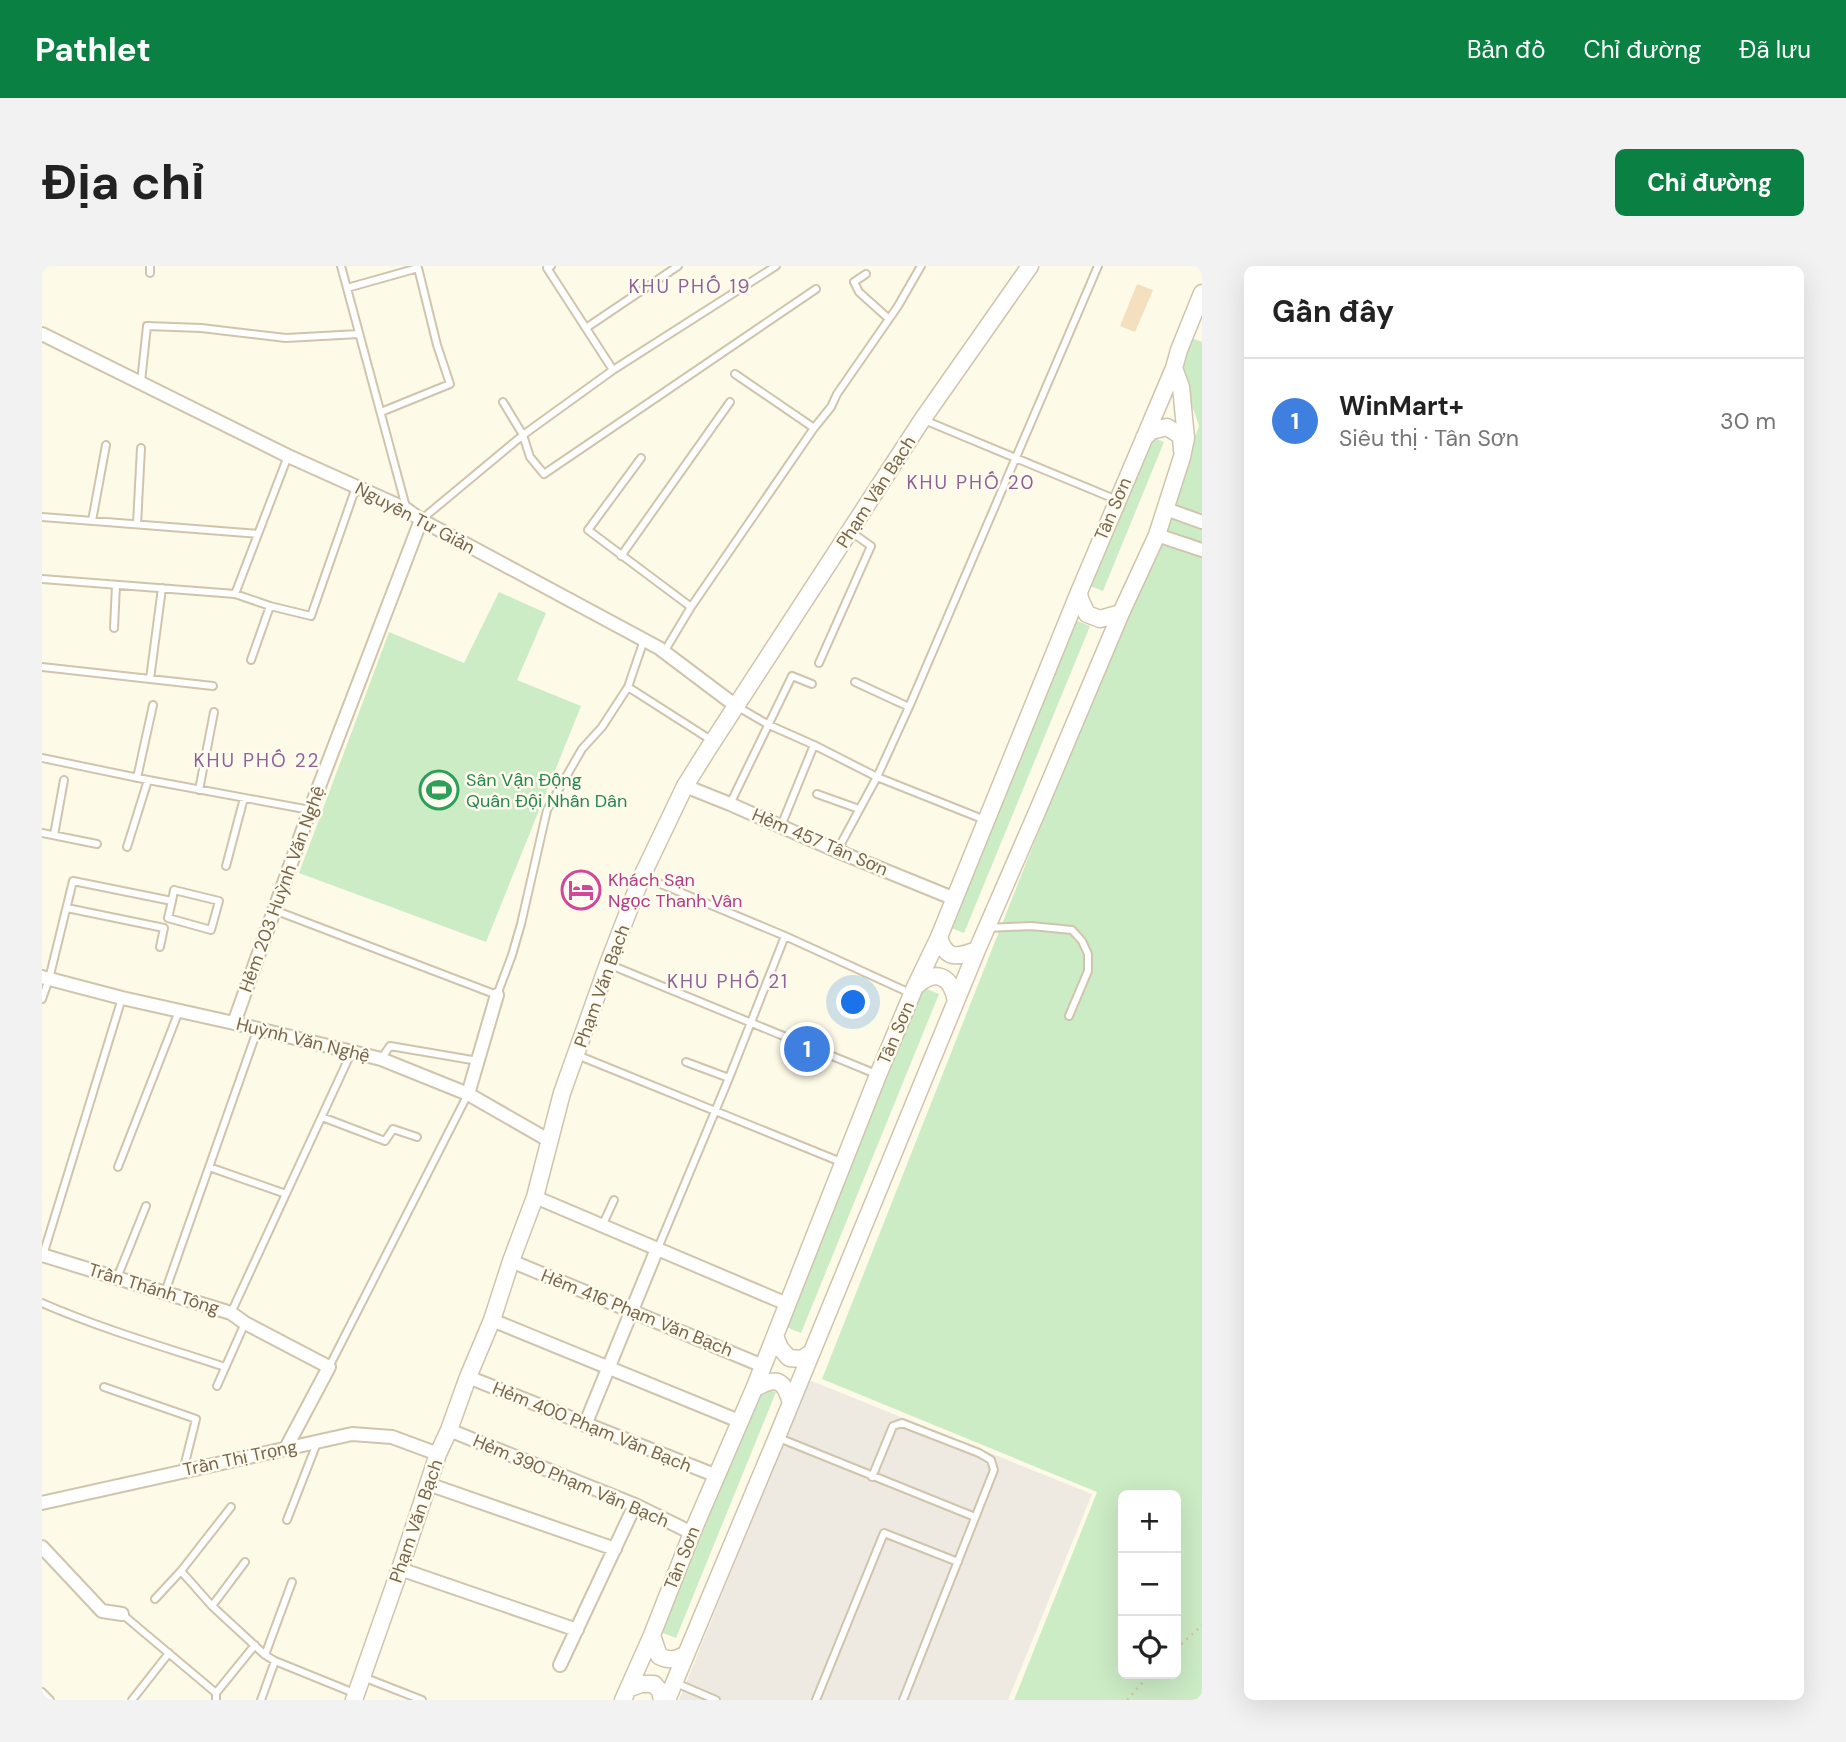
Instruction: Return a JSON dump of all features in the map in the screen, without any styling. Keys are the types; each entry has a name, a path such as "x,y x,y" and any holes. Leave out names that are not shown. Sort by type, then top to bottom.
{"street":[{"name":"Phạm Văn Bạch","path":"355,1697 438,1454 492,1320 535,1197 562,1093 642,876 685,786 713,741 922,419 1030,266"},
{"name":"Tân Sơn","path":"625,1694 754,1389 878,1075 939,937 1079,592 1174,368 1202,293"},
{"name":"Nguyễn Tư Giản","path":"42,334 288,456 406,509 421,520 644,640 736,706"},
{"path":"664,1700 777,1437 986,928 1157,535 1186,438 1181,387 1174,368"},
{"path":"1143,439 1151,431 1167,427 1181,436 1182,457"},
{"path":"1166,509 1202,522"},
{"name":"Hẻm 203 Huỳnh Văn Nghệ","path":"234,1023 310,810 421,520"},
{"path":"1157,535 1202,550"},
{"path":"1079,592 1087,614 1100,619 1121,613"},
{"name":"Hẻm 457 Tân Sơn","path":"685,786 955,898"},
{"path":"939,937 948,954 960,956 977,950"},
{"path":"914,990 923,979 943,977 953,988 956,1001"},
{"name":"Huỳnh Văn Nghệ","path":"46,978 381,1059 468,1094 550,1141"},
{"path":"468,1094 497,995"},
{"path":"535,1197 787,1304"},
{"path":"585,1425 657,1249"},
{"name":"Trần Thánh Tông","path":"43,1255 231,1313 329,1367"},
{"name":"Hẻm 416 Phạm Văn Bạch","path":"511,1261 763,1366"},
{"path":"492,1320 739,1421"},
{"path":"775,1336 780,1348 789,1358 802,1359 812,1352"},
{"path":"286,1448 329,1367"},
{"name":"Hẻm 400 Phạm Văn Bạch","path":"468,1377 717,1476"},
{"path":"754,1389 767,1381 778,1381 786,1387 791,1403"},
{"name":"Hẻm 390 Phạm Văn Bạch","path":"449,1430 635,1505 692,1533"},
{"name":"Trần Thị Trọng","path":"48,1501 352,1434 392,1437 438,1454"},
{"path":"428,1483 615,1549"},
{"path":"560,1665 635,1505"},
{"path":"42,1547 102,1611 122,1614"},
{"path":"400,1569 577,1630"},
{"path":"652,1635 659,1656 677,1660 686,1654"},
{"path":"625,1694 642,1684 654,1684 664,1700"}],"lane":[{"path":"341,266 406,509"},
{"path":"551,266 547,268 613,369"},
{"path":"586,328 678,266"},
{"path":"421,520 523,435 613,369 776,266"},
{"path":"837,851 877,777 909,707 1098,266"},
{"path":"664,652 691,607 889,320 917,267"},
{"path":"347,288 418,268 437,345 450,384 381,412"},
{"path":"866,274 854,282 859,292 889,320"},
{"path":"503,402 523,435 530,457 544,474 816,289"},
{"path":"141,382 147,326 201,328 286,338 359,334"},
{"path":"736,374 814,428"},
{"path":"621,556 730,402"},
{"path":"922,419 1117,500"},
{"path":"92,521 106,445"},
{"path":"137,524 141,449"},
{"path":"235,594 288,456"},
{"path":"642,458 588,530 691,607"},
{"path":"42,579 235,594 311,616 356,487"},
{"path":"42,517 258,534"},
{"path":"819,663 872,546 850,532"},
{"path":"114,628 116,585"},
{"path":"150,679 162,588"},
{"path":"251,660 270,606"},
{"path":"274,910 497,995 512,955 547,810 582,749 602,727 628,688 644,640"},
{"path":"42,667 213,686"},
{"path":"730,804 792,676 812,684"},
{"path":"855,682 909,707"},
{"path":"628,688 713,741"},
{"path":"138,778 153,705"},
{"path":"736,706 769,725 877,777 986,821"},
{"path":"199,790 214,712"},
{"path":"781,826 814,745"},
{"path":"42,758 310,810"},
{"path":"54,835 64,780"},
{"path":"127,847 148,780"},
{"path":"817,794 859,809"},
{"path":"226,866 244,798"},
{"path":"42,833 97,844"},
{"path":"642,876 914,990"},
{"path":"42,999 73,881 172,901"},
{"path":"174,890 219,901 211,930 168,918 172,901 174,890"},
{"path":"67,908 164,928 160,947"},
{"path":"986,928 1031,926 1072,930 1082,941 1088,954 1088,971 1069,1016"},
{"path":"657,1249 785,936"},
{"path":"608,964 878,1075"},
{"path":"43,1255 122,998"},
{"path":"118,1167 178,1011"},
{"path":"165,1292 258,1028"},
{"path":"381,1059 390,1046 478,1061"},
{"path":"231,1313 352,1051"},
{"path":"577,1055 843,1163"},
{"path":"686,1062 729,1077"},
{"path":"329,1367 468,1094"},
{"path":"322,1117 386,1141 393,1129 417,1137"},
{"path":"209,1167 286,1194"},
{"path":"602,1226 614,1200"},
{"path":"117,1278 146,1206"},
{"path":"42,1303 125,1335 225,1367"},
{"path":"217,1386 245,1323"},
{"path":"104,1387 196,1419 183,1471"},
{"path":"872,1477 893,1426 898,1423 979,1453 991,1460 994,1470 903,1700"},
{"path":"777,1437 975,1517"},
{"path":"287,1520 318,1441"},
{"path":"42,1514 48,1501"},
{"path":"155,1600 181,1572 231,1507"},
{"path":"816,1700 884,1533 958,1562"},
{"path":"212,1606 245,1562"},
{"path":"181,1572 212,1606 265,1655 355,1697"},
{"path":"265,1655 292,1582"},
{"path":"122,1614 216,1697 255,1645"},
{"path":"132,1700 169,1653"},
{"path":"261,1700 275,1661"},
{"path":"361,1677 422,1700"},
{"path":"674,1682 716,1700"},
{"path":"42,1692 50,1700"}],"path":[{"path":"1181,1644 1202,1625"},
{"path":"1127,1700 1146,1679"}],"shaded area":[{"path":"809,1380 1092,1494 1008,1700 679,1700"}],"green space":[{"path":"1184,335 1202,342 1202,1700 1014,1700 1097,1492 822,1379 1199,426 1175,355"},
{"path":"1145,434 1164,442 1103,591 1083,583"},
{"name":"Sân Vận Động Quân Đội Nhân Dân","path":"499,592 546,613 517,680 581,706 486,942 299,873 389,632 464,663"},
{"path":"1067,617 1090,626 964,933 939,923"},
{"path":"915,984 939,994 801,1333 779,1324"},
{"path":"754,1385 776,1392 676,1638 653,1629"}],"building":[{"path":"1137,284 1153,290 1135,332 1120,326"}],"place":[{"name":"Sân Vận Động Quân Đội Nhân Dân","path":"439,790"},
{"name":"Khách Sạn Ngọc Thanh Vân","path":"581,890"},
{"name":"WinMart+","path":"807,1049"}],"district":[{"name":"KHU PHỐ 19","path":"690,286"},
{"name":"KHU PHỐ 20","path":"971,482"},
{"name":"KHU PHỐ 22","path":"257,760"},
{"name":"KHU PHỐ 21","path":"728,981"}]}
